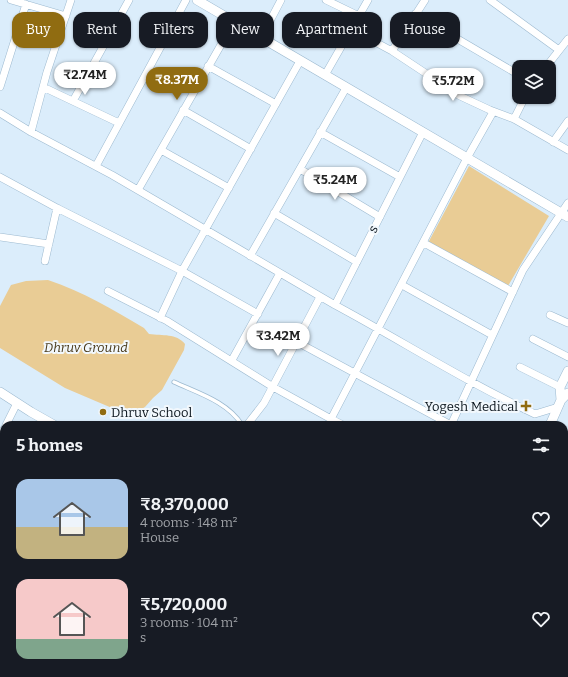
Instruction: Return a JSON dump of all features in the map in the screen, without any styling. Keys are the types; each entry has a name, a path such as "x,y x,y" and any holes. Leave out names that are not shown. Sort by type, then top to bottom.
{"street":[{"path":"11,0 66,16"},
{"path":"31,132 43,87 71,0"},
{"path":"73,101 129,0"},
{"path":"96,166 186,0"},
{"path":"197,0 217,12"},
{"path":"274,12 280,0"},
{"path":"326,0 351,12"},
{"path":"361,12 368,0"},
{"path":"417,12 425,0"},
{"path":"490,0 560,50"},
{"path":"0,87 26,4"},
{"path":"552,60 568,39"},
{"path":"460,40 512,72"},
{"path":"274,46 565,215"},
{"path":"382,46 460,96 493,112 514,119 568,150"},
{"path":"138,190 219,48"},
{"path":"325,75 341,48"},
{"path":"160,318 182,271 300,61"},
{"path":"208,66 276,104"},
{"path":"43,87 119,123"},
{"path":"250,256 346,88"},
{"path":"514,119 522,104"},
{"path":"183,110 251,149"},
{"path":"332,421 354,372 402,285 467,158 493,112"},
{"path":"0,113 31,132 96,166 320,297 378,328 471,382 534,414 559,404"},
{"path":"553,142 568,121"},
{"path":"320,132 400,177"},
{"name":"s","path":"335,305 423,132"},
{"path":"161,150 229,188"},
{"path":"300,169 380,217"},
{"path":"0,177 57,208 182,271 258,314"},
{"path":"453,421 523,270 565,215 568,203"},
{"path":"45,261 57,208"},
{"path":"274,213 357,262"},
{"path":"0,237 49,244"},
{"path":"424,243 513,292"},
{"path":"232,360 280,273"},
{"path":"402,285 492,336"},
{"path":"108,291 160,318 232,360 273,387 330,421"},
{"path":"250,421 264,403 320,297"},
{"path":"550,315 568,323"},
{"path":"533,339 568,357"},
{"path":"297,342 444,421"},
{"path":"520,367 560,387"},
{"path":"559,404 560,387 568,371"},
{"path":"0,392 47,421"},
{"path":"552,421 559,404 568,393"},
{"path":"8,421 17,403"}],"lane":[{"path":"174,382 224,406 237,416 240,421"}],"green space":[{"path":"469,166 549,216 508,286 428,243"},
{"name":"Dhruv Ground","path":"48,280 98,301 144,328 149,334 178,338 185,344 184,350 162,390 145,407 134,413 119,411 65,388 0,348 0,306 11,285 26,281"}],"place":[{"name":"Yogesh Medical","path":"526,406"},
{"name":"Dhruv School","path":"103,412"}]}
